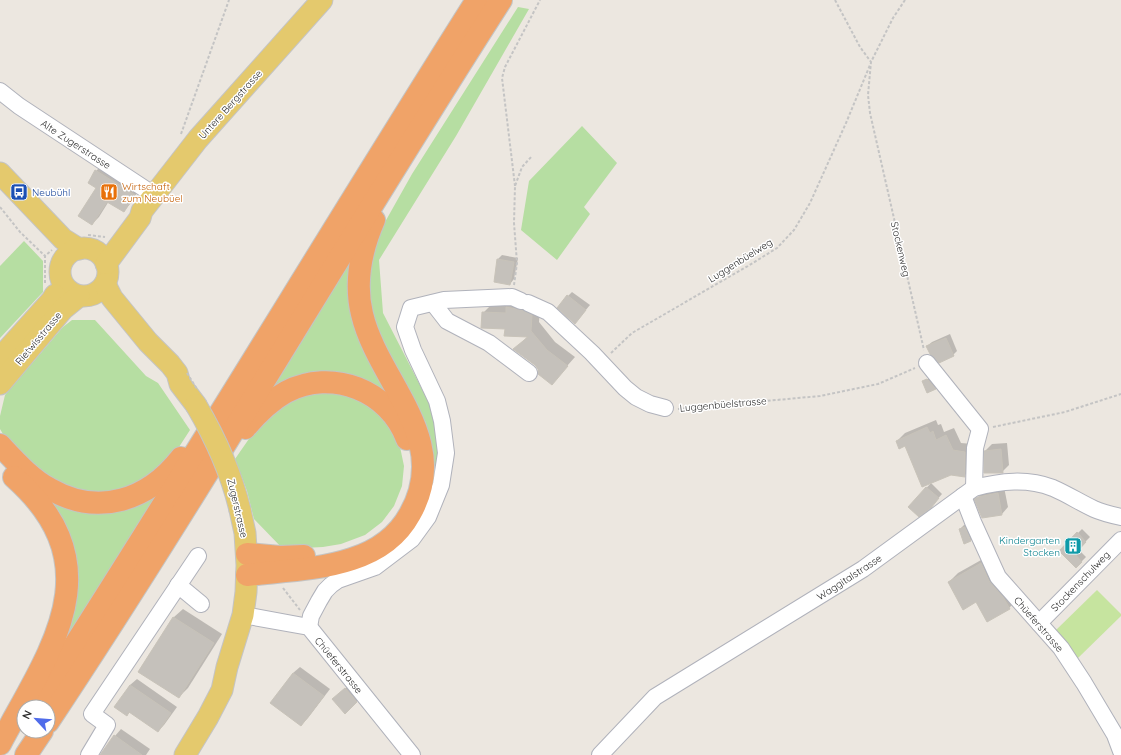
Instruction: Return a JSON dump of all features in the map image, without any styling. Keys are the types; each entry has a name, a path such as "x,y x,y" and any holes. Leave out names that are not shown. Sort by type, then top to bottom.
{"highway":[{"path":"39,699 161,509 477,0"},
{"path":"56,710 206,475 402,155 501,0"},
{"path":"247,565 330,564 351,559 382,545 394,535 405,522 416,503 422,475 422,455 420,443 408,410 368,334 362,314 358,290 359,267 363,249 370,228 402,155"},
{"path":"0,445 38,481 50,489 69,498 102,503 119,501 139,494 159,482 177,463 185,453 248,354 274,326"},
{"path":"206,475 252,420 266,406 286,392 306,384 322,382 337,383 353,386 365,391 379,400 388,409 404,431 411,457 410,484 406,497 397,514 380,532 357,546 331,553 291,557 247,565"},
{"path":"0,464 29,491 50,518 63,548 67,565 68,582 64,613 54,640 45,661 0,744"},
{"path":"3,755 16,735"},
{"path":"26,755 37,739"}],"main road":[{"name":"Untere Bergstrasse","path":"80,262 140,218 142,212 154,195 198,139 322,0"},
{"name":"Zugerstrasse","path":"0,173 177,373 180,384 196,405 219,448 236,490 245,533 247,565 243,615 227,667 222,690 185,755"},
{"name":"Zugerstrasse","path":"0,189 80,262"},
{"name":"Rietwisstrasse","path":"0,358 52,300 62,282 61,269 80,262"},
{"name":"Rietwisstrasse","path":"0,384 63,309 80,262"},
{"name":"Zugerstrasse","path":"170,755 213,686 227,667"}],"street":[{"name":"Alte Zugerstrasse","path":"0,91 19,106 154,195"},
{"name":"Luggenbüelstrasse","path":"309,627 311,616 325,590 338,580 375,567 412,539 428,517 441,485 446,453 442,421 437,401 413,350 405,327 411,308 444,300 520,300 548,312 636,397 650,404 665,408"},
{"path":"433,303 447,322 489,343 529,373"},
{"path":"927,363 980,429 975,448 969,492"},
{"name":"Waggitalstrasse","path":"600,755 655,697 863,569 969,492 995,483 1013,481 1034,483 1053,488 1095,510 1121,517"},
{"name":"Chüeferstrasse","path":"969,492 973,522 998,577 1061,648 1084,683 1115,736 1121,751"},
{"name":"Stockenschulweg","path":"1039,623 1121,540"},
{"path":"89,755 107,726 92,714 198,556"},
{"path":"178,585 201,604"},
{"name":"Chüeferstrasse","path":"243,615 309,627 412,755"}],"path":[{"path":"180,136 184,129 229,0"},
{"path":"520,300 514,223 515,186 502,78 505,67 540,0"},
{"path":"835,0 860,47 871,62"},
{"name":"Stockenweg","path":"905,0 893,18 871,62 868,95 870,113 927,363"},
{"name":"Luggenbüelweg","path":"598,359 610,354 632,333 748,266 777,248 786,239 794,230 810,203 846,123 871,62"},
{"path":"515,186 522,167 532,156"},
{"path":"0,207 20,232 80,262"},
{"path":"70,232 75,234 80,262 70,232"},
{"path":"52,300 45,292 80,262"},
{"name":"Luggenbüelstrasse","path":"665,408 679,409 820,396 878,384 927,363"},
{"path":"980,429 1065,412 1121,394"},
{"path":"281,582 283,588 306,618 309,627"}],"green space":[{"path":"518,7 529,9 456,136 379,260 383,313 441,426 437,468 430,466 426,423 372,322 366,273 371,252 385,222 412,174"},
{"path":"582,126 617,163 584,207 590,214 557,260 521,230 529,181"},
{"path":"24,241 43,261 43,292 0,338 0,266"},
{"path":"353,254 403,412 384,397 275,384"},
{"path":"72,320 95,320 146,376 158,383 190,430 166,467 136,489 105,497 54,484 9,444 0,429 0,416 5,395 63,327"},
{"path":"335,390 372,405 389,422 399,442 404,466 402,486 394,506 382,522 365,535 341,544 323,547 283,549 254,519 247,491 235,459 260,423 296,397"},
{"path":"43,490 158,494 49,664 69,618"},
{"path":"1097,590 1121,614 1121,616 1078,658 1055,631"}],"building":[{"path":"95,170 135,195 124,212 107,202 92,225 78,216 96,188 88,183"},
{"path":"497,259 514,262 510,285 494,282"},
{"path":"567,295 586,310 575,324 557,308"},
{"path":"506,307 522,310 532,315 531,331 547,350 568,366 552,385 538,374 538,369 535,365 513,349 528,337 504,336 505,329 481,328 482,312 506,313"},
{"path":"946,338 954,356 939,363 930,354 926,346"},
{"path":"927,379 936,389 927,393 922,381"},
{"path":"927,427 930,433 933,431 936,440 946,435 953,450 965,452 965,477 951,475 922,487 905,446 899,449 896,441"},
{"path":"1001,449 1003,473 984,473 984,451"},
{"path":"926,487 939,498 931,508 919,517 908,507"},
{"path":"998,493 1002,515 982,518 974,499"},
{"path":"965,527 971,541 964,544 959,529"},
{"name":"Kindergarten Stocken","path":"1077,532 1086,542 1075,554 1082,562 1076,568 1059,551"},
{"path":"981,563 989,581 1003,597 1010,609 987,622 976,602 963,610 948,582"},
{"path":"173,617 214,643 179,698 138,672"},
{"path":"293,673 324,696 301,726 270,703"},
{"path":"130,685 171,713 158,732 129,712 127,716 114,707"},
{"path":"345,688 357,702 345,714 332,699"},
{"path":"114,735 142,755 100,755"}],"place":[{"name":"Neubühl","path":"19,192"},
{"name":"Wirtschaft zum Neubüel","path":"109,192"},
{"name":"Kindergarten Stocken","path":"1073,546"}]}
